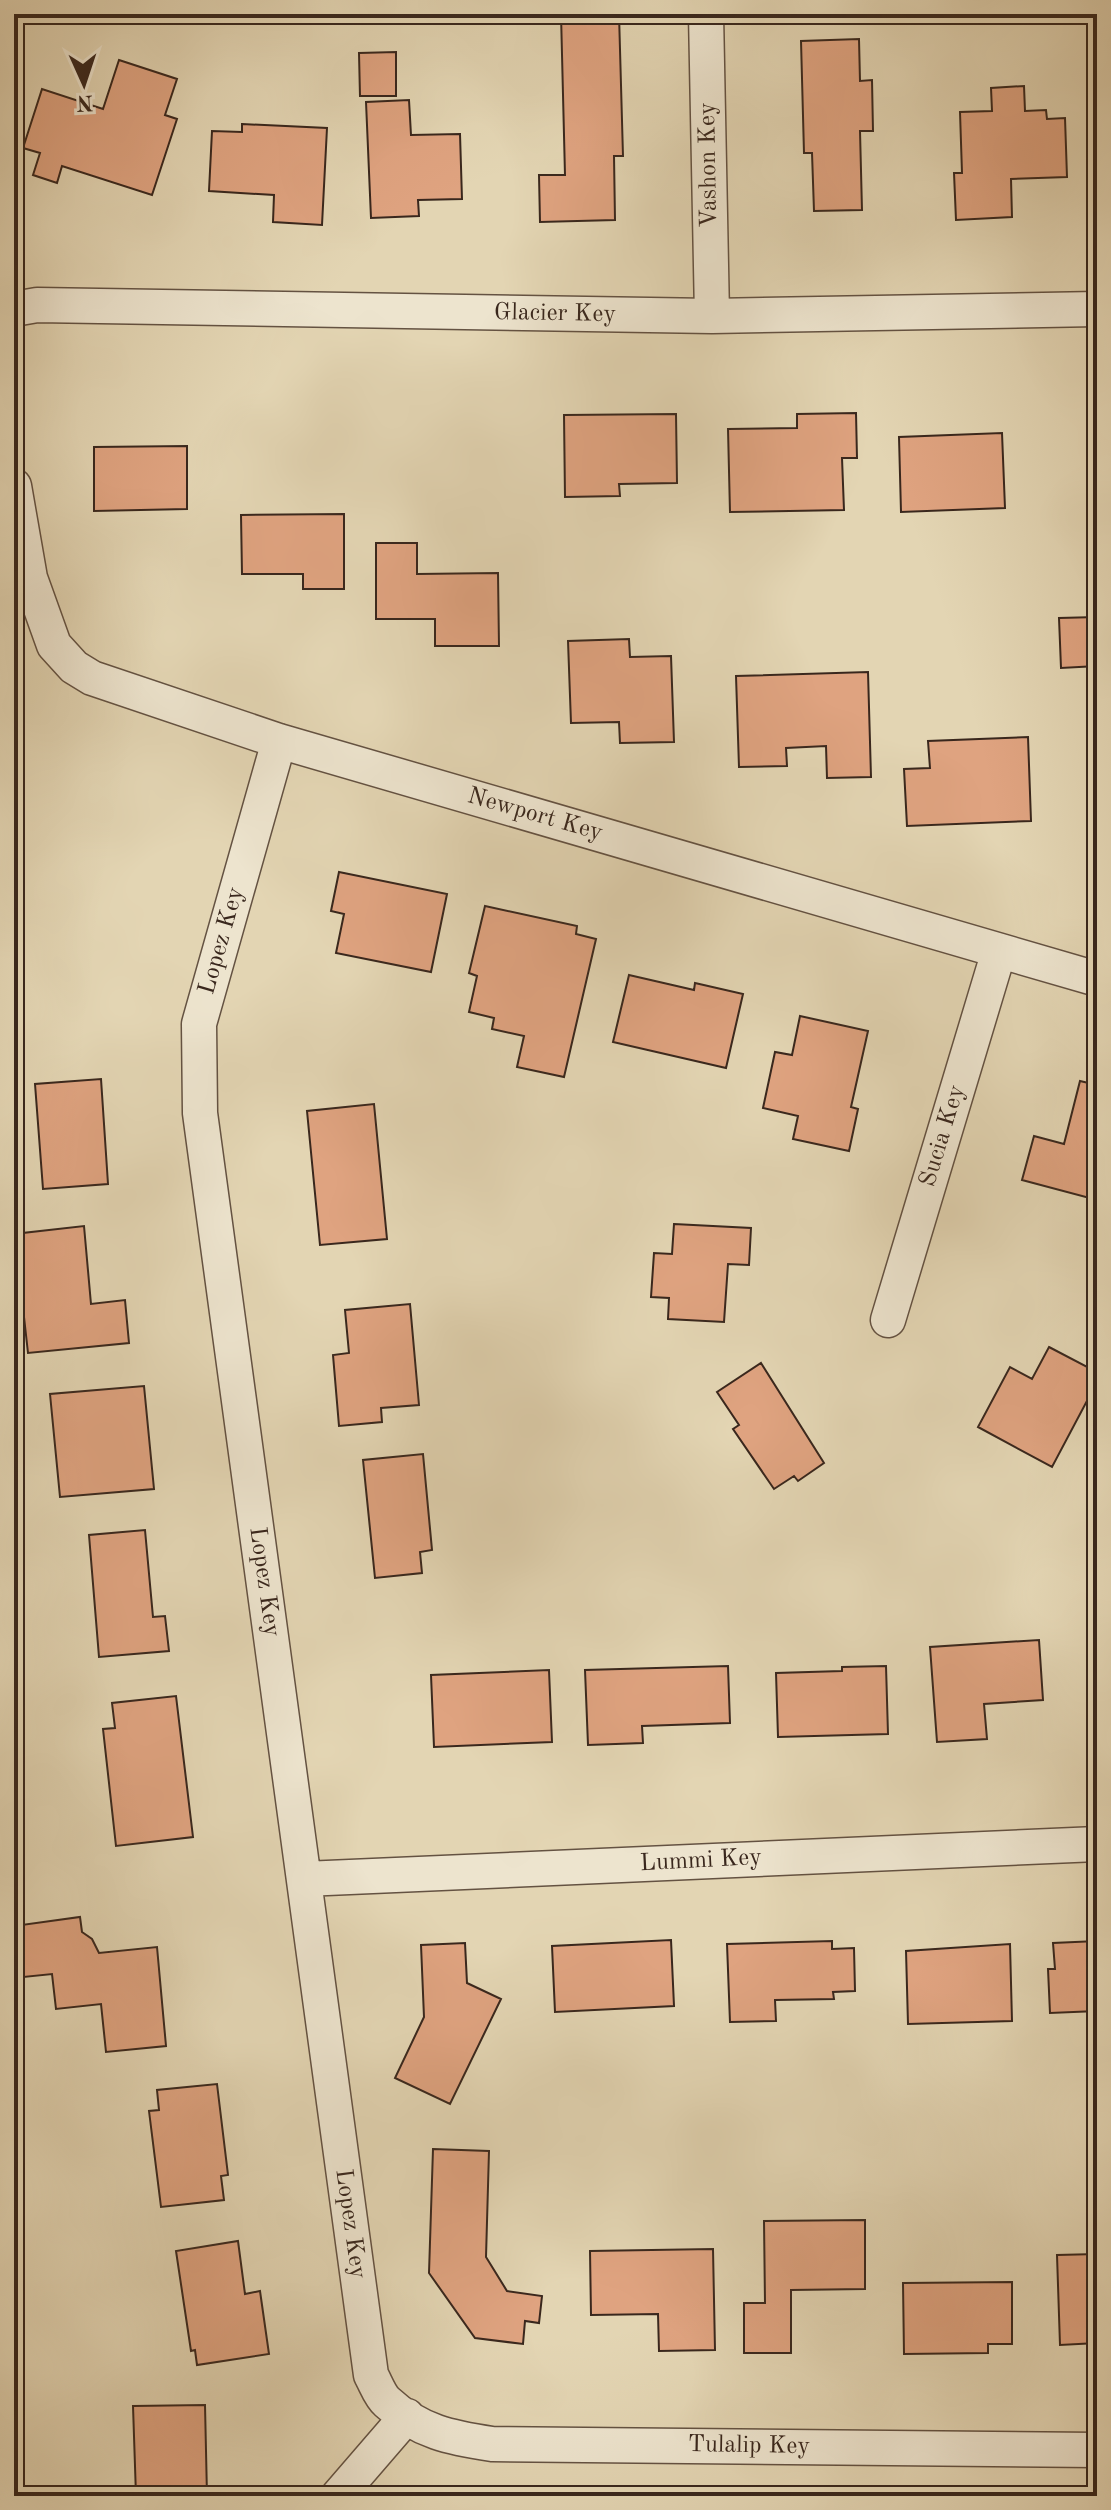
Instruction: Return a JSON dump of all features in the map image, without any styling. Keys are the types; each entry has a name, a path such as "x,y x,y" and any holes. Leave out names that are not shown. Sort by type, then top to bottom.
{"street":[{"name":"Vashon Key","path":"706,14 712,316"},
{"name":"Glacier Key","path":"14,309 37,305 712,316 1097,309"},
{"name":"Newport Key","path":"16,506 22,580 54,645 74,667 92,678 279,741 1097,979"},
{"name":"Lopez Key","path":"279,741 199,1024 200,1113 371,2375 385,2401 407,2416"},
{"name":"Sucia Key","path":"888,1320 999,951"},
{"name":"Lummi Key","path":"304,1879 1097,1844"},
{"name":"Tulalip Key","path":"407,2416 446,2437 492,2444 1097,2450"},
{"path":"338,2496 407,2416"}],"building":[{"path":"561,14 619,14 623,156 614,156 615,220 540,222 539,175 565,175"},
{"path":"859,39 860,81 872,80 873,131 860,131 862,210 814,211 812,153 804,153 801,41"},
{"path":"396,52 396,96 360,96 359,53"},
{"path":"119,60 177,79 165,115 177,119 152,195 62,166 57,183 33,175 40,153 23,148 42,89 103,109"},
{"path":"1024,86 1025,111 1046,110 1047,119 1065,118 1067,177 1011,179 1012,217 956,220 954,173 962,173 960,112 992,111 991,88"},
{"path":"409,100 411,135 460,134 462,199 418,200 419,216 371,218 366,102"},
{"path":"242,124 327,128 322,225 273,222 274,195 209,191 212,131 242,132"},
{"path":"856,413 857,458 842,458 844,510 730,512 728,429 797,428 797,414"},
{"path":"676,414 677,483 619,484 620,496 565,497 564,415"},
{"path":"1002,433 1005,508 901,512 899,437"},
{"path":"187,446 187,509 94,511 94,447"},
{"path":"1089,454 1097,454 1097,497 1093,497"},
{"path":"344,514 344,589 303,589 303,574 242,574 241,515"},
{"path":"376,543 417,543 417,574 498,573 499,646 435,646 435,619 376,619"},
{"path":"1097,617 1097,666 1061,668 1059,618"},
{"path":"629,639 630,657 671,656 674,742 620,743 619,722 571,723 568,641"},
{"path":"868,672 871,777 827,778 826,746 786,748 787,766 739,767 736,676"},
{"path":"1028,737 1031,821 907,826 904,769 930,768 928,741"},
{"path":"339,872 447,894 431,972 336,953 344,914 331,911"},
{"path":"485,906 577,926 576,934 596,939 564,1077 517,1067 524,1036 492,1029 494,1018 469,1012 477,976 469,973"},
{"path":"629,975 694,990 695,983 743,994 726,1068 613,1042"},
{"path":"800,1016 868,1031 851,1107 858,1109 849,1151 793,1139 798,1116 763,1108 775,1052 792,1055"},
{"path":"101,1079 108,1184 43,1189 35,1084"},
{"path":"1080,1081 1097,1085 1097,1200 1022,1180 1034,1136 1064,1144"},
{"path":"374,1104 387,1239 320,1245 307,1111"},
{"path":"674,1224 751,1228 749,1265 728,1264 724,1322 668,1319 669,1298 651,1297 654,1253 672,1254"},
{"path":"84,1226 91,1304 125,1300 129,1343 28,1353 20,1281 14,1282 14,1234"},
{"path":"410,1304 419,1405 381,1408 382,1422 339,1426 333,1355 349,1353 345,1310"},
{"path":"1049,1347 1097,1372 1097,1382 1052,1467 978,1427 1010,1367 1032,1379"},
{"path":"761,1363 824,1463 798,1481 794,1476 774,1489 733,1429 739,1425 717,1392"},
{"path":"144,1386 154,1489 60,1497 50,1394"},
{"path":"423,1454 432,1550 420,1552 422,1573 375,1578 363,1460"},
{"path":"145,1530 153,1617 165,1616 169,1651 99,1657 89,1535"},
{"path":"1039,1640 1043,1700 984,1704 987,1739 937,1742 930,1647"},
{"path":"1097,1646 1097,1718 1092,1719 1089,1647"},
{"path":"728,1666 730,1723 642,1726 643,1743 588,1745 585,1670"},
{"path":"886,1666 888,1734 778,1737 776,1673"},
{"path":"549,1670 552,1742 434,1747 431,1675"},
{"path":"176,1696 193,1837 116,1846 103,1729 115,1728 112,1703"},
{"path":"80,1917 82,1932 92,1939 99,1953 157,1947 166,2046 106,2052 101,2004 56,2009 52,1974 14,1978 14,1926"},
{"path":"671,1940 674,2006 555,2012 552,1946"},
{"path":"832,1941 832,1949 854,1948 855,1991 833,1992 834,1999 775,2000 776,2021 730,2022 727,1944"},
{"path":"1097,1941 1097,2011 1050,2013 1048,1969 1055,1969 1053,1943"},
{"path":"465,1943 467,1983 501,1999 450,2104 395,2078 424,2017 421,1945"},
{"path":"1010,1944 1012,2021 908,2024 906,1951"},
{"path":"217,2084 228,2175 221,2176 224,2200 161,2207 149,2111 159,2110 157,2090"},
{"path":"433,2149 489,2151 486,2257 507,2291 542,2296 539,2323 525,2321 523,2344 475,2338 429,2273"},
{"path":"865,2220 865,2289 791,2290 791,2353 744,2353 744,2303 765,2303 764,2221"},
{"path":"238,2241 245,2294 260,2291 269,2354 197,2365 195,2350 191,2351 176,2251"},
{"path":"713,2249 715,2350 659,2351 658,2314 591,2315 590,2251"},
{"path":"1097,2254 1097,2343 1060,2345 1057,2255"},
{"path":"1012,2282 1012,2344 988,2344 988,2353 904,2354 903,2283"},
{"path":"205,2405 207,2496 136,2496 133,2406"}]}
